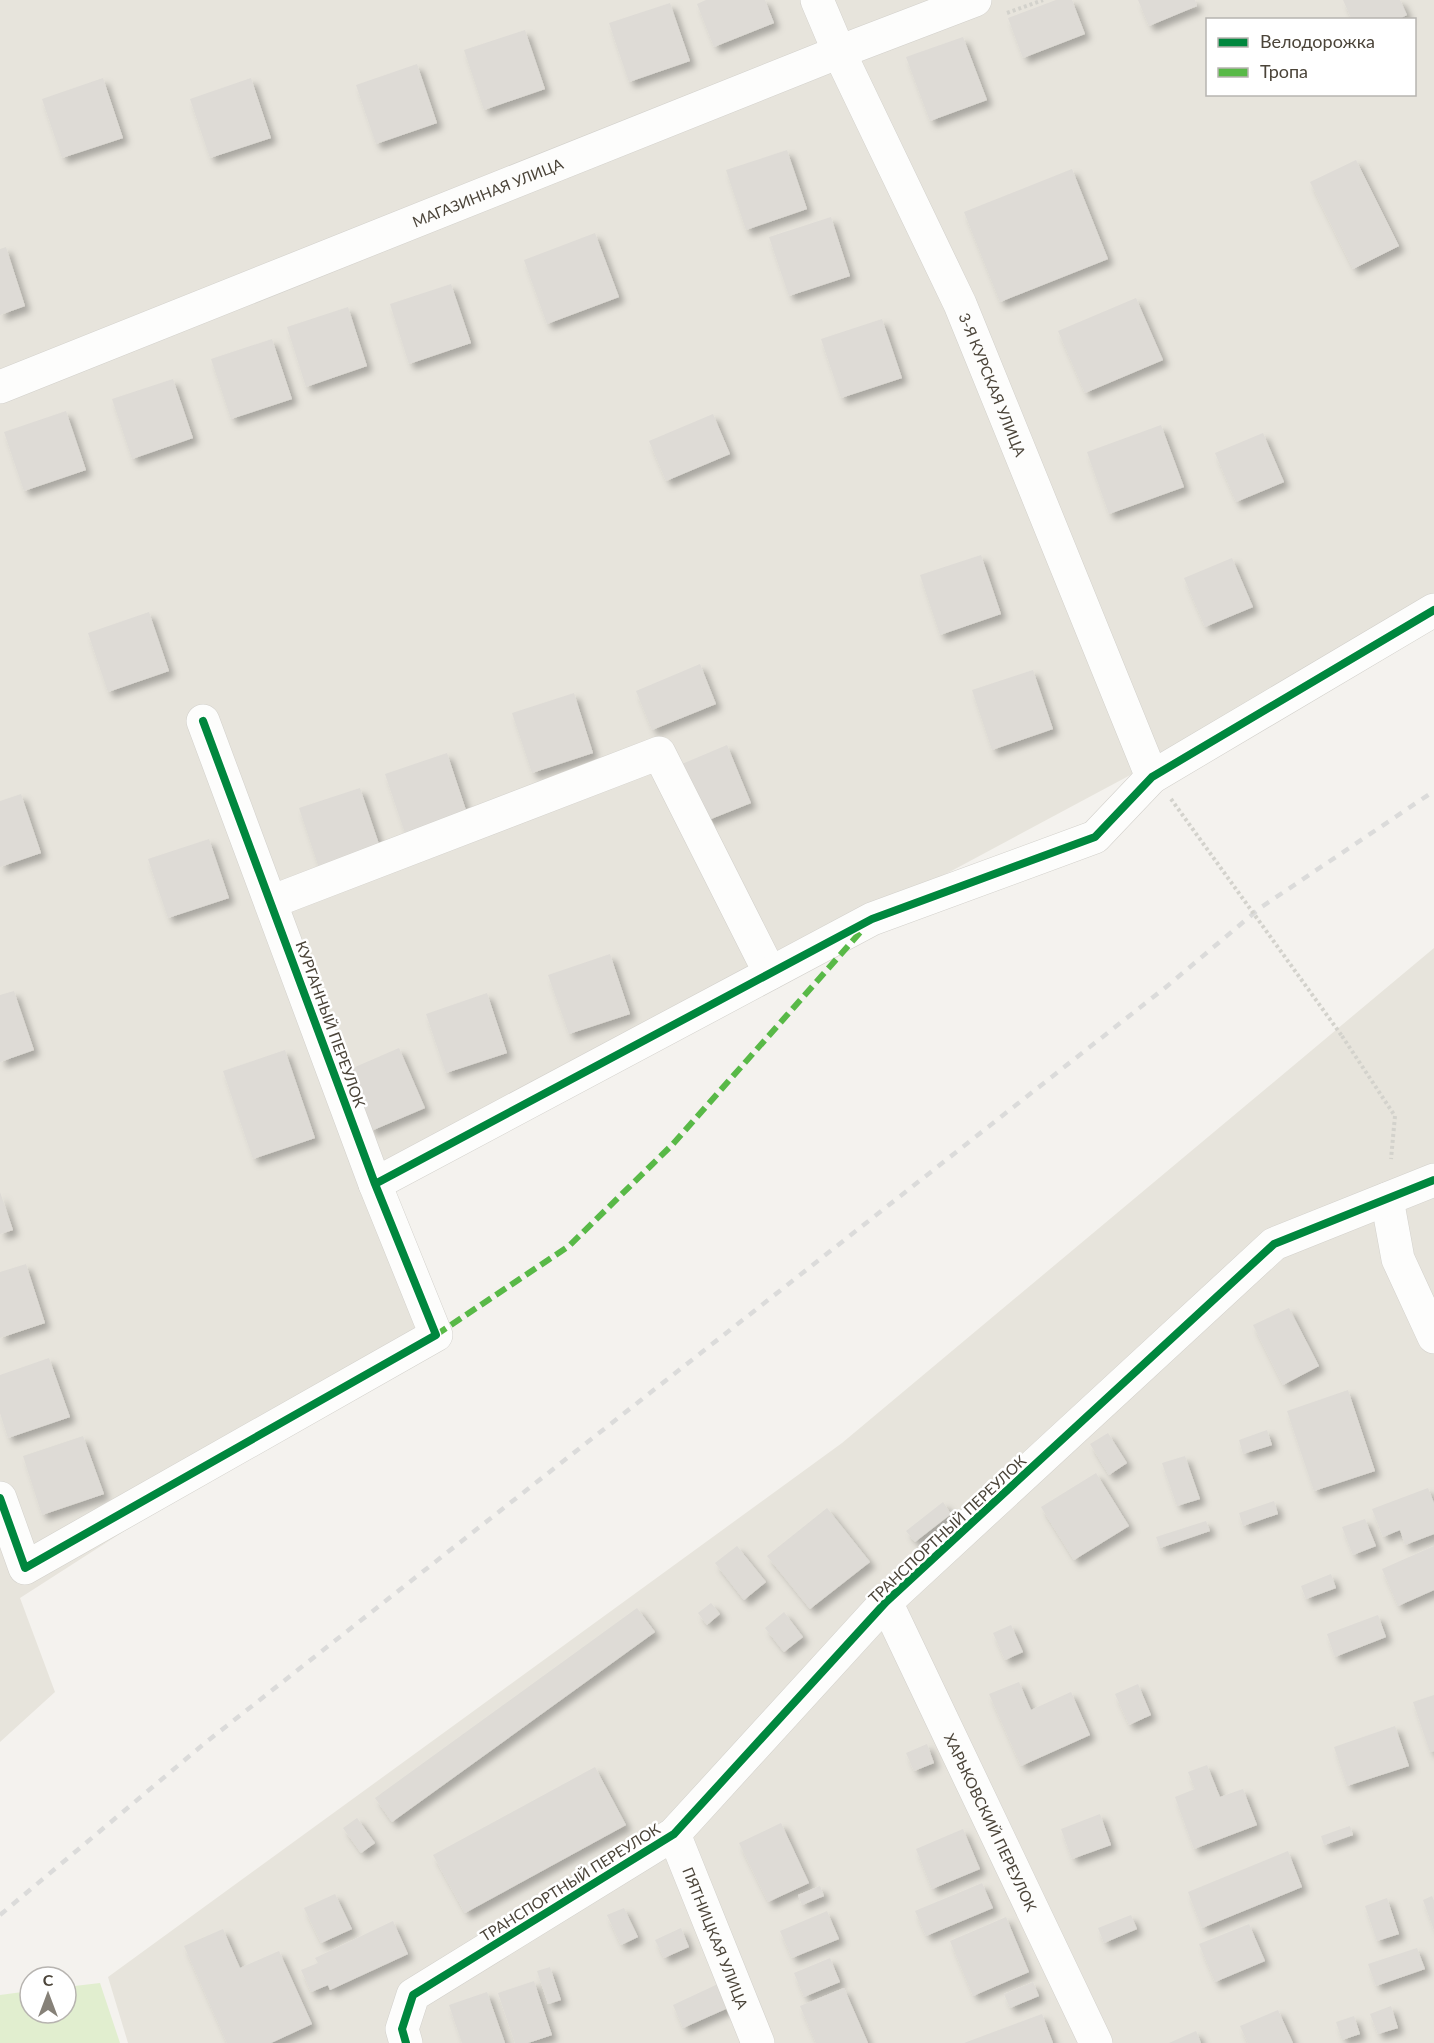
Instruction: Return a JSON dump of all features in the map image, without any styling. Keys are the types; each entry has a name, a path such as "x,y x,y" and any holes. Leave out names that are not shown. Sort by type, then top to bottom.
{"street":[{"name":"3-Я КУРСКАЯ УЛИЦА","path":"817,0 839,52 960,304 1162,788"},
{"name":"МАГАЗИННАЯ УЛИЦА","path":"0,387 839,52 975,0"},
{"path":"375,1184 872,919 1095,837 1162,788 1434,610"},
{"name":"КУРГАННЫЙ ПЕРЕУЛОК","path":"0,1498 25,1568 436,1335 375,1184 203,721"},
{"path":"271,902 659,753 770,973"},
{"name":"ТРАНСПОРТНЫЙ ПЕРЕУЛОК","path":"404,2036 413,1995 674,1834 886,1602 1274,1244 1434,1180"},
{"path":"1388,1199 1398,1259 1434,1337"},
{"name":"ХАРЬКОВСКИЙ ПЕРЕУЛОК","path":"886,1602 1096,2043"},
{"name":"ПЯТНИЦКАЯ УЛИЦА","path":"674,1834 758,2043"}],"path":[{"path":"1162,788 1342,1036 1395,1116 1388,1199"}],"shaded area":[{"path":"0,0 1434,0 1434,605 1136,772 369,1183 431,1334 20,1598 55,1692 0,1742"},
{"path":"1434,948 1434,2043 128,2043 108,1977 842,1443"}],"green space":[{"path":"100,1983 120,2043 0,2043 0,1995 18,1993 18,2025 78,2025 78,1986"}],"building":[{"path":"706,0 765,0 774,23 714,47 697,4"},
{"path":"1056,0 1072,0 1085,34 1023,58 1008,18"},
{"path":"1138,0 1195,0 1197,6 1149,26"},
{"path":"1343,0 1400,0 1407,15 1401,18 1351,18"},
{"path":"670,3 690,61 629,82 609,23"},
{"path":"525,30 545,89 484,110 464,50"},
{"path":"963,37 987,100 930,121 906,57"},
{"path":"417,64 437,123 376,144 356,85"},
{"path":"103,78 123,138 62,158 42,99"},
{"path":"251,78 271,138 210,158 190,99"},
{"path":"787,150 807,209 746,230 726,170"},
{"path":"1356,160 1399,246 1353,269 1310,182"},
{"path":"1072,169 1108,259 1000,302 964,212"},
{"path":"831,217 850,276 789,296 769,237"},
{"path":"595,233 619,297 547,324 524,260"},
{"path":"6,247 25,306 0,315 0,249"},
{"path":"451,284 471,343 409,364 390,304"},
{"path":"1136,298 1163,360 1085,393 1058,331"},
{"path":"348,307 367,366 306,387 287,327"},
{"path":"882,319 902,378 841,398 821,339"},
{"path":"272,339 292,399 231,419 211,359"},
{"path":"173,379 193,438 132,459 112,399"},
{"path":"66,411 86,470 24,491 4,432"},
{"path":"713,414 730,454 666,481 649,441"},
{"path":"1161,425 1184,487 1109,514 1087,452"},
{"path":"1263,433 1284,482 1236,502 1215,453"},
{"path":"981,555 1001,614 940,635 920,575"},
{"path":"1232,558 1253,607 1205,627 1184,578"},
{"path":"149,612 169,671 108,692 88,633"},
{"path":"700,664 716,704 652,730 636,691"},
{"path":"1033,670 1053,729 992,750 972,690"},
{"path":"574,693 593,753 532,773 512,713"},
{"path":"727,745 751,803 706,821 682,764"},
{"path":"447,753 467,813 405,833 385,774"},
{"path":"360,788 380,847 319,868 299,808"},
{"path":"21,794 41,853 0,867 0,801"},
{"path":"209,839 229,898 168,918 148,859"},
{"path":"610,954 630,1014 569,1034 548,975"},
{"path":"14,991 34,1050 0,1062 0,995"},
{"path":"487,993 507,1053 446,1073 426,1014"},
{"path":"399,1048 425,1108 371,1131 346,1071"},
{"path":"285,1050 315,1138 253,1159 223,1071"},
{"path":"0,1192 13,1230 0,1234"},
{"path":"26,1264 45,1323 0,1338 0,1272"},
{"path":"1289,1308 1319,1366 1283,1385 1253,1325"},
{"path":"49,1358 70,1417 8,1438 0,1413 0,1375"},
{"path":"1348,1390 1375,1471 1314,1491 1287,1411"},
{"path":"1267,1430 1272,1445 1243,1454 1239,1440"},
{"path":"1108,1433 1127,1463 1109,1475 1090,1444"},
{"path":"83,1436 104,1494 42,1515 23,1456"},
{"path":"1185,1456 1200,1499 1177,1506 1162,1463"},
{"path":"1096,1473 1129,1526 1074,1560 1041,1507"},
{"path":"1428,1488 1434,1503 1434,1534 1405,1545 1400,1530 1383,1537 1372,1509"},
{"path":"1274,1501 1278,1514 1243,1526 1239,1513"},
{"path":"943,1502 951,1514 915,1542 906,1531"},
{"path":"827,1508 870,1562 810,1609 767,1556"},
{"path":"1365,1519 1376,1546 1353,1555 1342,1527"},
{"path":"1206,1521 1210,1531 1160,1548 1156,1537"},
{"path":"737,1546 766,1582 744,1600 715,1563"},
{"path":"1434,1546 1434,1590 1398,1606 1382,1569"},
{"path":"1331,1574 1336,1588 1306,1599 1301,1586"},
{"path":"711,1603 720,1614 707,1625 698,1613"},
{"path":"637,1608 655,1632 392,1822 375,1798"},
{"path":"784,1612 803,1637 784,1652 765,1628"},
{"path":"1378,1615 1386,1637 1335,1657 1327,1634"},
{"path":"1011,1625 1023,1652 1005,1660 993,1633"},
{"path":"1019,1682 1031,1710 1071,1692 1090,1735 1021,1766 989,1694"},
{"path":"1138,1684 1151,1715 1129,1725 1115,1694"},
{"path":"1434,1695 1434,1751 1430,1752 1413,1702"},
{"path":"1395,1726 1409,1766 1347,1786 1334,1747"},
{"path":"927,1744 934,1763 914,1771 906,1753"},
{"path":"1207,1765 1220,1797 1243,1789 1257,1825 1194,1849 1175,1797 1195,1789 1188,1772"},
{"path":"595,1767 626,1825 465,1913 433,1855"},
{"path":"1100,1814 1111,1845 1072,1859 1061,1829"},
{"path":"357,1818 375,1843 361,1853 343,1828"},
{"path":"781,1823 809,1883 768,1902 739,1843"},
{"path":"1350,1826 1353,1835 1324,1845 1321,1836"},
{"path":"963,1829 980,1869 932,1889 916,1849"},
{"path":"1288,1851 1302,1887 1202,1928 1188,1892"},
{"path":"982,1883 993,1908 926,1936 915,1911"},
{"path":"820,1886 824,1896 802,1905 798,1895"},
{"path":"335,1894 352,1929 321,1943 304,1908"},
{"path":"1432,1896 1434,1901 1434,1930 1423,1900"},
{"path":"1387,1898 1399,1934 1377,1941 1365,1906"},
{"path":"624,1908 638,1937 621,1945 607,1915"},
{"path":"827,1911 839,1939 792,1958 780,1931"},
{"path":"1131,1915 1137,1929 1104,1943 1098,1928"},
{"path":"1006,1917 1029,1972 973,1996 950,1941"},
{"path":"393,1921 408,1954 330,1990 328,1985 311,1992 301,1970 318,1963 315,1958"},
{"path":"1249,1924 1265,1961 1215,1982 1199,1944"},
{"path":"681,1928 689,1947 664,1958 655,1940"},
{"path":"223,1929 240,1968 279,1951 312,2024 271,2043 227,2043 184,1946"},
{"path":"1417,1948 1425,1969 1376,1986 1368,1964"},
{"path":"830,1958 840,1982 804,1997 794,1973"},
{"path":"550,1967 561,2000 548,2004 537,1971"},
{"path":"534,1981 552,2035 528,2043 515,2043 498,1993"},
{"path":"1033,1982 1039,1996 1010,2008 1004,1994"},
{"path":"718,1984 728,2008 683,2028 673,2005"},
{"path":"844,1988 868,2043 816,2043 800,2006"},
{"path":"487,1992 505,2043 462,2043 449,2005"},
{"path":"1391,2006 1398,2028 1378,2034 1370,2014"},
{"path":"1278,2010 1293,2043 1248,2043 1240,2026"},
{"path":"1042,2014 1053,2043 964,2043"},
{"path":"1354,2016 1360,2034 1342,2040 1336,2022"},
{"path":"1196,2031 1201,2043 1169,2043"}],"railway":[{"path":"0,1915 205,1743 1166,987 1260,908 1434,791"}],"marked path":[{"path":"436,1335 569,1246 673,1144 864,928"}],"cycle path":[{"path":"375,1184 872,919 1095,837 1152,777 1434,610"},
{"path":"0,1498 25,1568 436,1335 375,1184 203,721"},
{"path":"406,2043 402,2029 413,1995 674,1834 886,1602 1274,1244 1434,1180"}]}
